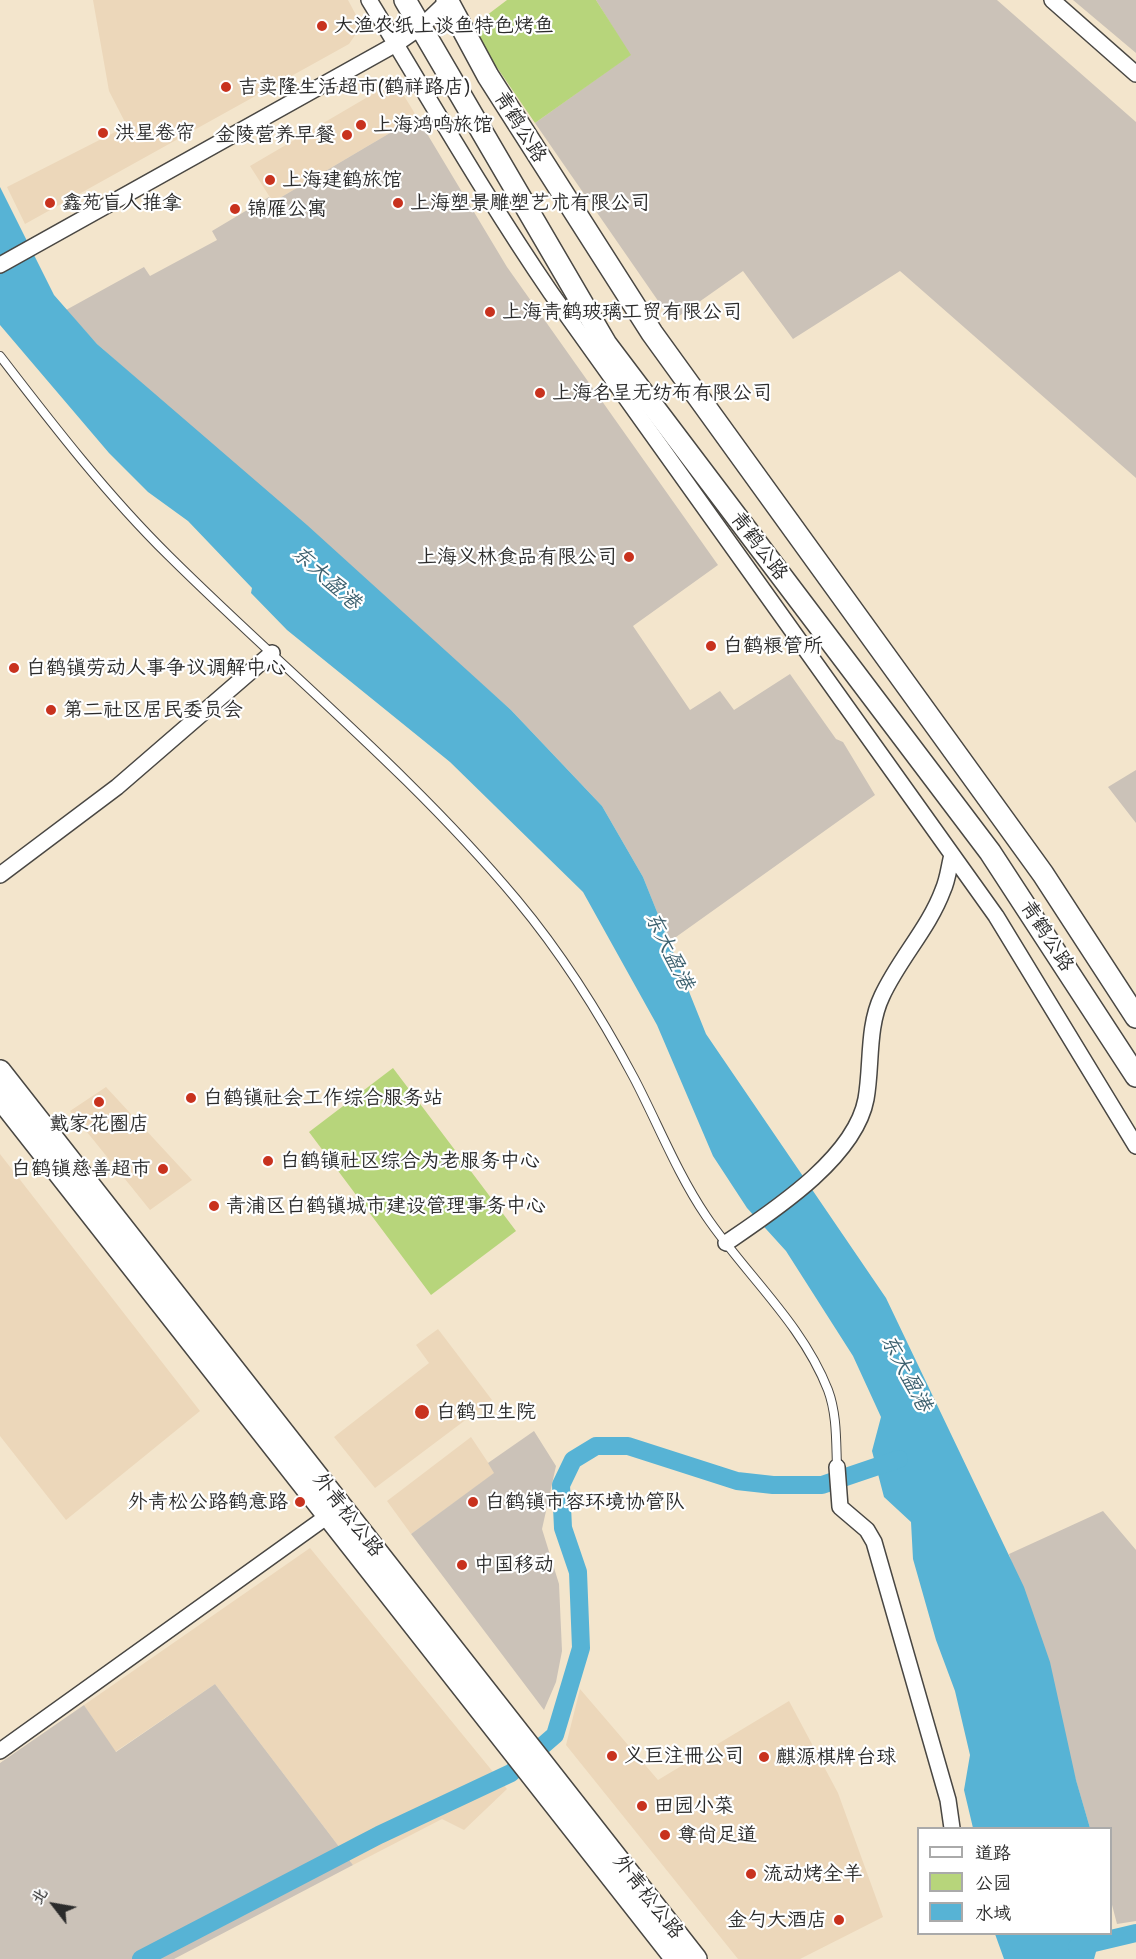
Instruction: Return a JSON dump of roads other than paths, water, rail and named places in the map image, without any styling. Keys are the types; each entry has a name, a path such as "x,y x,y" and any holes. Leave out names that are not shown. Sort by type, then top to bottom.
{"main road":[{"name":"青鹤公路","path":"405,0 606,344 990,852 1023,899 1136,1076"},
{"name":"青鹤公路","path":"448,0 488,76 652,333 1043,874 1136,1017"},
{"name":"外青松公路","path":"0,1071 335,1511"},
{"name":"外青松公路","path":"0,1098 335,1511 523,1750 676,1959"},
{"name":"外青松公路","path":"536,1767 696,1959"}],"street":[{"path":"369,0 428,94 493,207 551,293 996,916 1136,1146"},
{"path":"0,265 396,44 422,26 448,0"},
{"path":"1052,0 1136,74"},
{"path":"0,875 117,788 272,653"},
{"path":"726,1243 757,1222 816,1174 845,1143 860,1119 866,1098 869,1055 880,998 935,909 944,889 952,855"},
{"path":"837,1467 838,1501 846,1512 867,1530 874,1542 948,1800 952,1827"},
{"path":"0,1751 335,1511"}],"lane":[{"path":"0,356 49,421 106,488 167,554 414,787 519,903 603,1022 677,1166 705,1215 788,1321 819,1373 828,1391 836,1423 837,1467"}],"water":[{"name":"东大盈港","path":"0,187 54,295 97,344 307,525 511,710 602,806 643,877 706,1034 886,1298 1024,1587 1050,1662 1076,1780 1090,1827 973,1827 964,1790 970,1755 955,1691 936,1640 913,1559 911,1522 884,1497 872,1451 881,1417 853,1356 786,1251 747,1208 713,1156 657,1025 583,892 450,762 287,630 251,593 252,588 188,521 148,492 109,453 0,325"},
{"path":"995,1935 1101,1935 1094,1959 1004,1959"}],"waterway":[{"path":"141,1959 379,1835 511,1773 555,1735 581,1648 578,1572 563,1528 561,1485 573,1460 596,1446 628,1446 737,1481 773,1485 822,1485 899,1459"},
{"path":"1077,1947 1136,1933"}],"place":[{"name":"大渔农纸上谈鱼特色烤鱼","path":"322,26"},
{"name":"吉卖隆生活超市(鹤祥路店)","path":"226,87"},
{"name":"上海鸿鸣旅馆","path":"361,125"},
{"name":"洪星卷帘","path":"103,133"},
{"name":"金陵营养早餐","path":"347,135"},
{"name":"上海建鹤旅馆","path":"270,180"},
{"name":"鑫苑盲人推拿","path":"50,203"},
{"name":"上海塑景雕塑艺术有限公司","path":"398,203"},
{"name":"锦雁公寓","path":"235,209"},
{"name":"上海青鹤玻璃工贸有限公司","path":"490,312"},
{"name":"上海名呈无纺布有限公司","path":"540,393"},
{"name":"上海义林食品有限公司","path":"629,557"},
{"name":"白鹤粮管所","path":"711,646"},
{"name":"白鹤镇劳动人事争议调解中心","path":"14,668"},
{"name":"第二社区居民委员会","path":"51,710"},
{"name":"白鹤镇社会工作综合服务站","path":"191,1098"},
{"name":"戴家花圈店","path":"99,1102"},
{"name":"白鹤镇社区综合为老服务中心","path":"268,1161"},
{"name":"白鹤镇慈善超市","path":"163,1169"},
{"name":"青浦区白鹤镇城市建设管理事务中心","path":"214,1206"},
{"name":"白鹤卫生院","path":"422,1412"},
{"name":"外青松公路鹤意路","path":"300,1502"},
{"name":"白鹤镇市容环境协管队","path":"473,1502"},
{"name":"中国移动","path":"462,1565"},
{"name":"义巨注册公司","path":"612,1756"},
{"name":"麒源棋牌台球","path":"764,1757"},
{"name":"田园小菜","path":"642,1806"},
{"name":"尊尚足道","path":"665,1835"},
{"name":"流动烤全羊","path":"751,1874"},
{"name":"金勺大酒店","path":"839,1920"}]}
